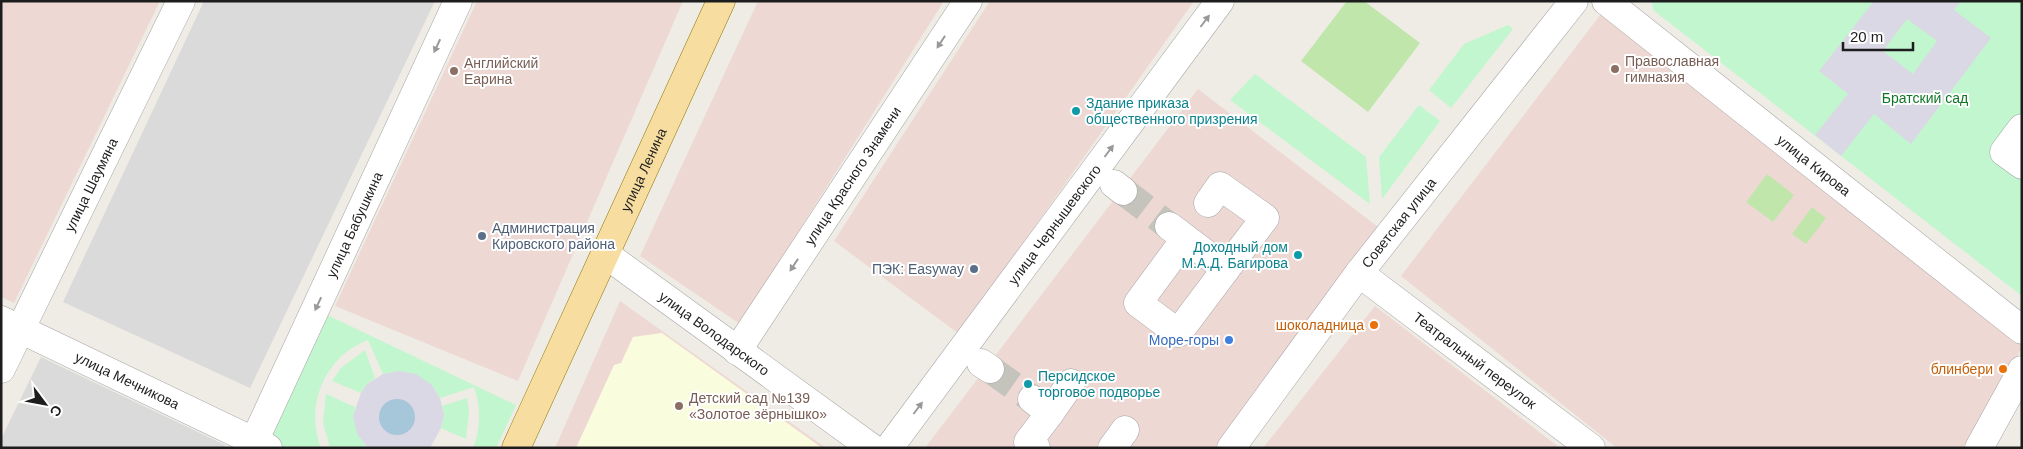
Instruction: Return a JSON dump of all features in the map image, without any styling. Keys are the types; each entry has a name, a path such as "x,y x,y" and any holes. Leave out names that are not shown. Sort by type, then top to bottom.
{"main road":[{"name":"улица Ленина","path":"516,448 721,1"}],"street":[{"name":"улица Шаумяна","path":"1,369 11,324 181,1"},
{"name":"улица Бабушкина","path":"258,446 458,1"},
{"name":"улица Красного Знамени","path":"737,351 968,1"},
{"name":"улица Чернышевского","path":"889,448 1220,1"},
{"name":"Советская улица","path":"1231,448 1358,273 1574,1"},
{"name":"улица Кирова","path":"1606,1 2022,330"},
{"path":"2022,128 2004,152 2022,165"},
{"path":"1208,203 1220,186 1265,218 1178,333 1138,303 1173,238 1226,269"},
{"name":"улица Володарского","path":"605,254 872,448"},
{"name":"Театральный переулок","path":"1358,273 1592,448"},
{"name":"улица Мечникова","path":"11,324 258,446"},
{"path":"1979,448 2022,370"},
{"path":"1036,448 1028,442 1041,406 1071,384"}],"shaded area":[{"path":"1,1 160,1 14,303 1,297"},
{"path":"204,1 435,1 250,388 63,302"},
{"path":"477,1 683,1 518,381 335,306"},
{"path":"758,1 944,1 740,324 640,256"},
{"path":"990,1 1194,1 959,334 834,241"},
{"path":"1874,1 1961,1 1954,10 1991,38 1911,144 1874,114 1841,156 1815,135 1848,94 1819,71","holes":["1907,19 1937,41 1913,74 1883,51"]},
{"path":"1601,14 2022,342 2022,348 1963,448 1617,448 1401,276"},
{"path":"1198,89 1382,230 1214,448 925,448"},
{"name":"Детский сад №139 «Золотое зёрнышко»","path":"620,301 826,448 555,448"},
{"path":"1375,306 1560,448 1263,448"},
{"name":"Детский сад №139 «Золотое зёрнышко»","path":"662,333 822,448 576,448 614,365 621,363 633,337"},
{"path":"41,357 225,445 224,448 1,448 1,439"},
{"path":"399,371 416,374 431,384 440,398 444,415 441,428 430,448 368,448 357,434 353,416 361,393 367,384 383,374"}],"green space":[{"path":"1347,1 1364,1 1420,43 1368,112 1301,61"},
{"name":"Братский сад","path":"1652,1 2022,1 2022,296 1653,10"},
{"path":"1508,25 1513,29 1451,108 1429,90 1464,44"},
{"path":"1255,74 1366,157 1370,204 1230,100"},
{"path":"1419,105 1440,121 1382,199 1379,157"},
{"path":"1767,174 1794,195 1773,222 1746,202"},
{"path":"1812,207 1826,218 1806,244 1792,234"},
{"path":"323,313 516,405 496,448 473,448 478,433 479,418 478,402 474,387 440,398 431,384 399,371 383,374 368,340 353,347 340,358 322,384 317,399 315,415 316,432 321,448 283,448 262,438"},
{"path":"365,350 375,378 367,384 361,393 332,381 341,368"},
{"path":"326,394 355,407 355,423 360,437 366,446 364,448 330,448 323,423"},
{"path":"467,398 469,411 466,439 441,428 444,415 442,406"}],"water":[{"path":"397,399 404,400 410,404 414,410 414,424 410,430 404,434 397,435 390,434 384,430 380,424 379,417 380,410 384,404 390,400"}],"tunnel":[{"path":"1123,191 1169,226"},
{"path":"990,369 1032,399"}],"place":[{"name":"Православная гимназия","path":"1615,69"},
{"name":"Английский Еарина","path":"454,71"},
{"name":"Здание приказа общественного призрения","path":"1076,111"},
{"name":"Администрация Кировского района","path":"482,236"},
{"name":"Доходный дом М.А.Д. Багирова","path":"1298,255"},
{"name":"ПЭК: Easyway","path":"974,269"},
{"name":"шоколадница","path":"1374,325"},
{"name":"Море-горы","path":"1229,340"},
{"name":"блинбери","path":"2003,369"},
{"name":"Персидское торговое подворье","path":"1028,384"},
{"name":"Детский сад №139 «Золотое зёрнышко»","path":"679,406"}]}
